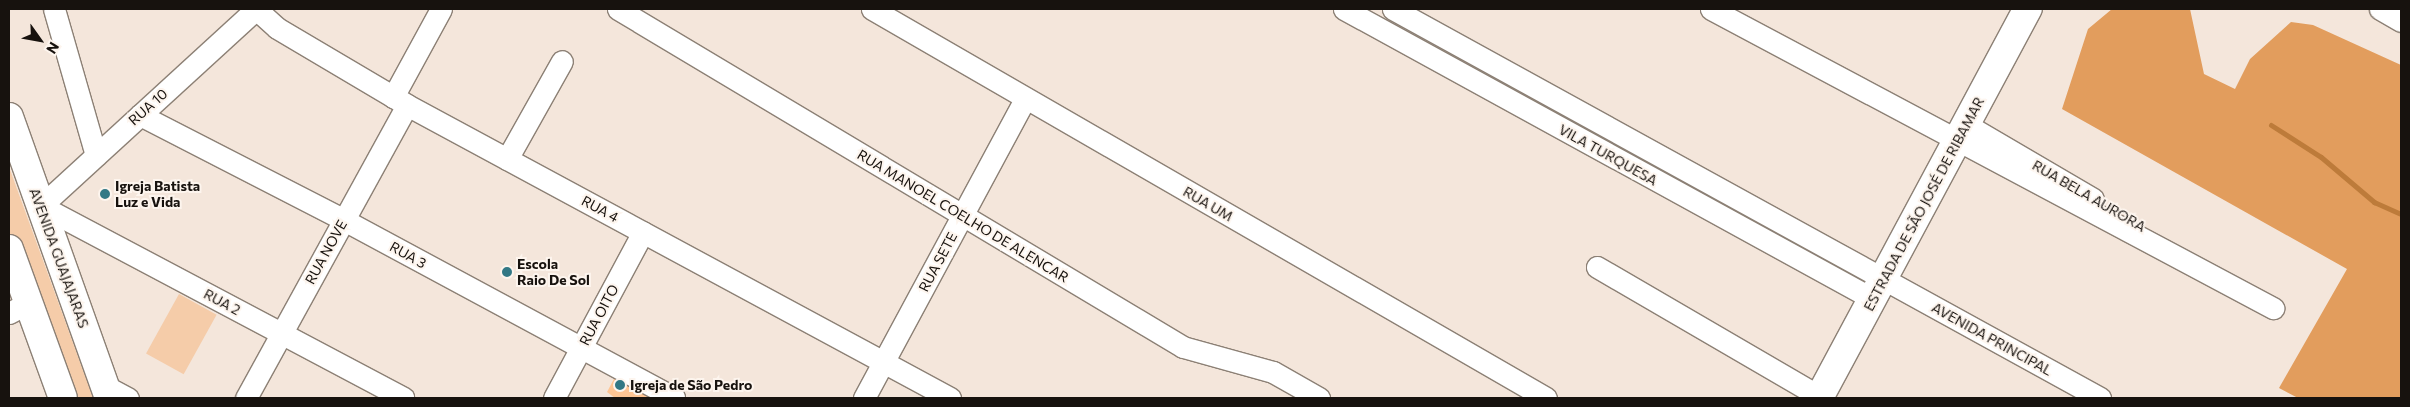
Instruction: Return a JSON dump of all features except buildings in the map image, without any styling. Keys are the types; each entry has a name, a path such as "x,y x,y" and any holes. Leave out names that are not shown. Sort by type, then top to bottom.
{"main road":[{"name":"ESTRADA DE SÃO JOSÉ DE RIBAMAR","path":"1820,398 2028,9"},
{"name":"AVENIDA GUAJAJARAS","path":"9,117 40,206 114,394"},
{"path":"9,249 18,308 63,398"}],"street":[{"path":"54,9 96,155"},
{"name":"RUA 10","path":"40,206 256,9"},
{"name":"RUA 4","path":"256,9 277,28 400,101 950,398"},
{"name":"RUA NOVE","path":"246,398 344,220 441,9"},
{"name":"RUA MANOEL COELHO DE ALENCAR","path":"618,9 1183,347 1273,372 1319,398"},
{"name":"RUA UM","path":"872,9 1025,100 1546,398"},
{"name":"VILA TURQUESA","path":"1344,9 1371,15 1612,158 1878,289"},
{"name":"VILA TURQUESA","path":"1393,9 1625,136 1878,289"},
{"name":"RUA BELA AURORA","path":"1711,9 1962,133 2165,253 2209,273 2273,308"},
{"path":"2380,9 2401,21"},
{"path":"507,159 562,61"},
{"name":"RUA SETE","path":"864,398 1025,100"},
{"name":"RUA 3","path":"140,115 344,220 674,398"},
{"path":"1612,158 1625,136"},
{"name":"RUA 2","path":"40,206 403,398"},
{"name":"RUA OITO","path":"554,398 643,232"},
{"path":"1597,267 1820,398"},
{"name":"AVENIDA PRINCIPAL","path":"1878,289 2100,398"}],"shaded area":[{"path":"2112,9 2190,9 2204,74 2235,89 2250,59 2291,22 2313,25 2401,65 2401,398 2298,398 2279,388 2347,269 2062,109 2088,29"},
{"path":"9,167 93,397 63,398 9,249"},
{"path":"179,294 217,315 184,374 146,353"}],"waterway":[{"path":"2271,125 2321,157 2374,202 2401,214"}],"place":[{"name":"Igreja Batista Luz e Vida","path":"105,194"},
{"name":"Escola Raio De Sol","path":"507,272"},
{"name":"Igreja de São Pedro","path":"620,385"}]}
